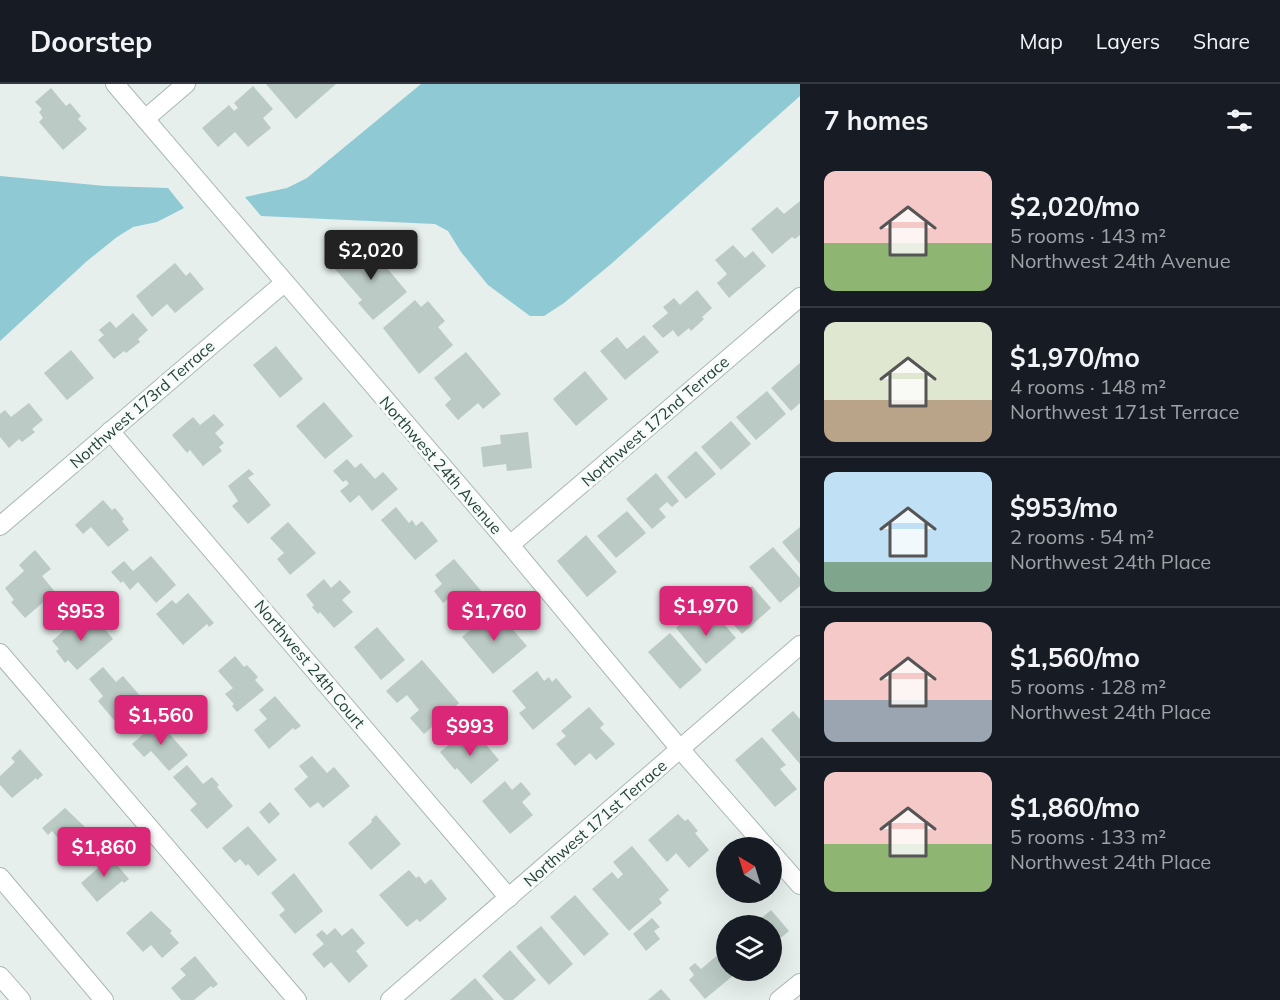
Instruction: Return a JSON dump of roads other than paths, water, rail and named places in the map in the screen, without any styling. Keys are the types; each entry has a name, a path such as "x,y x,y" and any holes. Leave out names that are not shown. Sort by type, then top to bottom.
{"street":[{"name":"Northwest 24th Avenue","path":"115,84 757,837"},
{"path":"145,119 186,84"},
{"name":"Northwest 173rd Terrace","path":"0,526 284,283"},
{"name":"Northwest 172nd Terrace","path":"510,546 800,297"},
{"name":"Northwest 24th Court","path":"110,431 509,898"},
{"name":"Northwest 171st Terrace","path":"390,1000 800,645"},
{"path":"0,653 297,1000"},
{"path":"782,865 800,885"},
{"path":"0,877 104,1000"},
{"path":"0,976 21,1000"},
{"path":"779,1000 800,983"}],"water":[{"path":"421,84 800,84 800,96 564,303 544,316 530,316 488,285 461,252 448,231 435,224 261,216 245,197 287,188 307,178"},
{"path":"0,176 105,186 168,188 184,208 157,222 133,227 117,237 87,261 0,341"}]}
